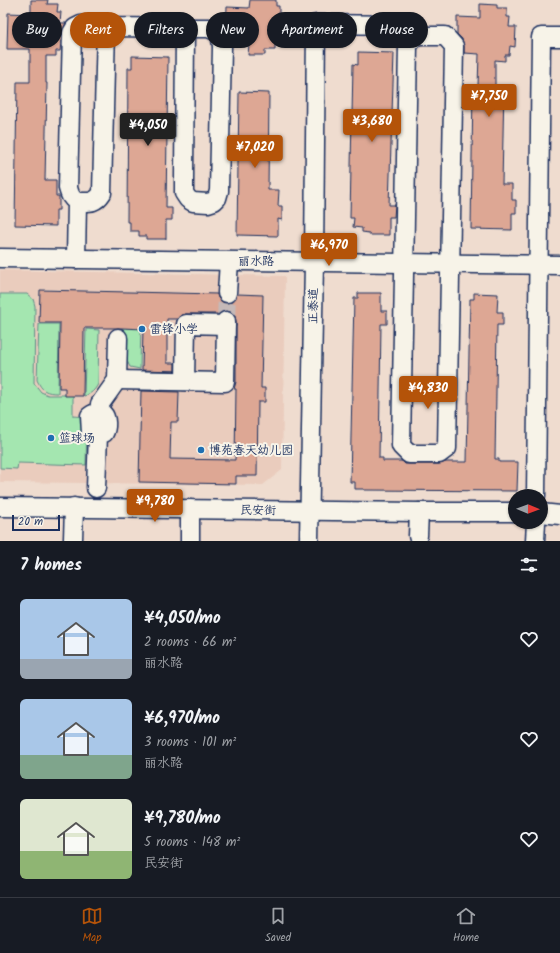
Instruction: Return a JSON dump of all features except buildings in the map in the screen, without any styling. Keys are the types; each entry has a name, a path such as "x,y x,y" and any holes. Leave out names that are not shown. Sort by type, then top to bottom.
{"street":[{"name":"正泰道","path":"309,541 314,262 316,24 365,25"},
{"path":"185,27 208,28 216,30 221,36 219,191 217,198 208,203 194,202 188,199 184,193 185,27"},
{"path":"408,48 401,446 409,454 439,454 447,448 454,46 445,36 428,36"},
{"path":"536,489 541,37 560,37"},
{"path":"72,48 68,188 72,199 77,202 91,202 98,198 102,193 105,48"},
{"path":"76,259 77,202"},
{"name":"丽水路","path":"0,258 560,265"},
{"path":"227,293 229,261"},
{"path":"117,380 225,382 226,323 186,324 185,381"},
{"path":"96,488 98,435 106,431 106,418 104,414 99,414 100,404 117,380 118,338"},
{"name":"民安街","path":"0,507 508,512"},
{"path":"73,539 74,507"},
{"path":"190,509 190,541"},
{"path":"418,536 419,512"},
{"path":"548,514 560,515"},
{"path":"535,541 536,529"}],"shaded area":[{"name":"雷锋小学","path":"0,270 285,276 282,470 263,485 0,482"}],"green space":[{"path":"0,294 27,294 33,299 35,306 34,383 41,392 48,395 73,395 73,416 87,417 86,465 18,463 17,469 0,468"},
{"path":"120,320 141,320 140,369 130,367 127,362 120,332"},
{"path":"39,324 59,324 58,393 50,393 45,391 37,380"},
{"path":"86,329 99,330 98,384 92,392 84,396"}],"tunnel":[{"path":"226,321 227,293"}],"place":[{"name":"雷锋小学","path":"142,329"},
{"name":"篮球场","path":"51,438"},
{"name":"博苑春天幼儿园","path":"201,450"}]}
